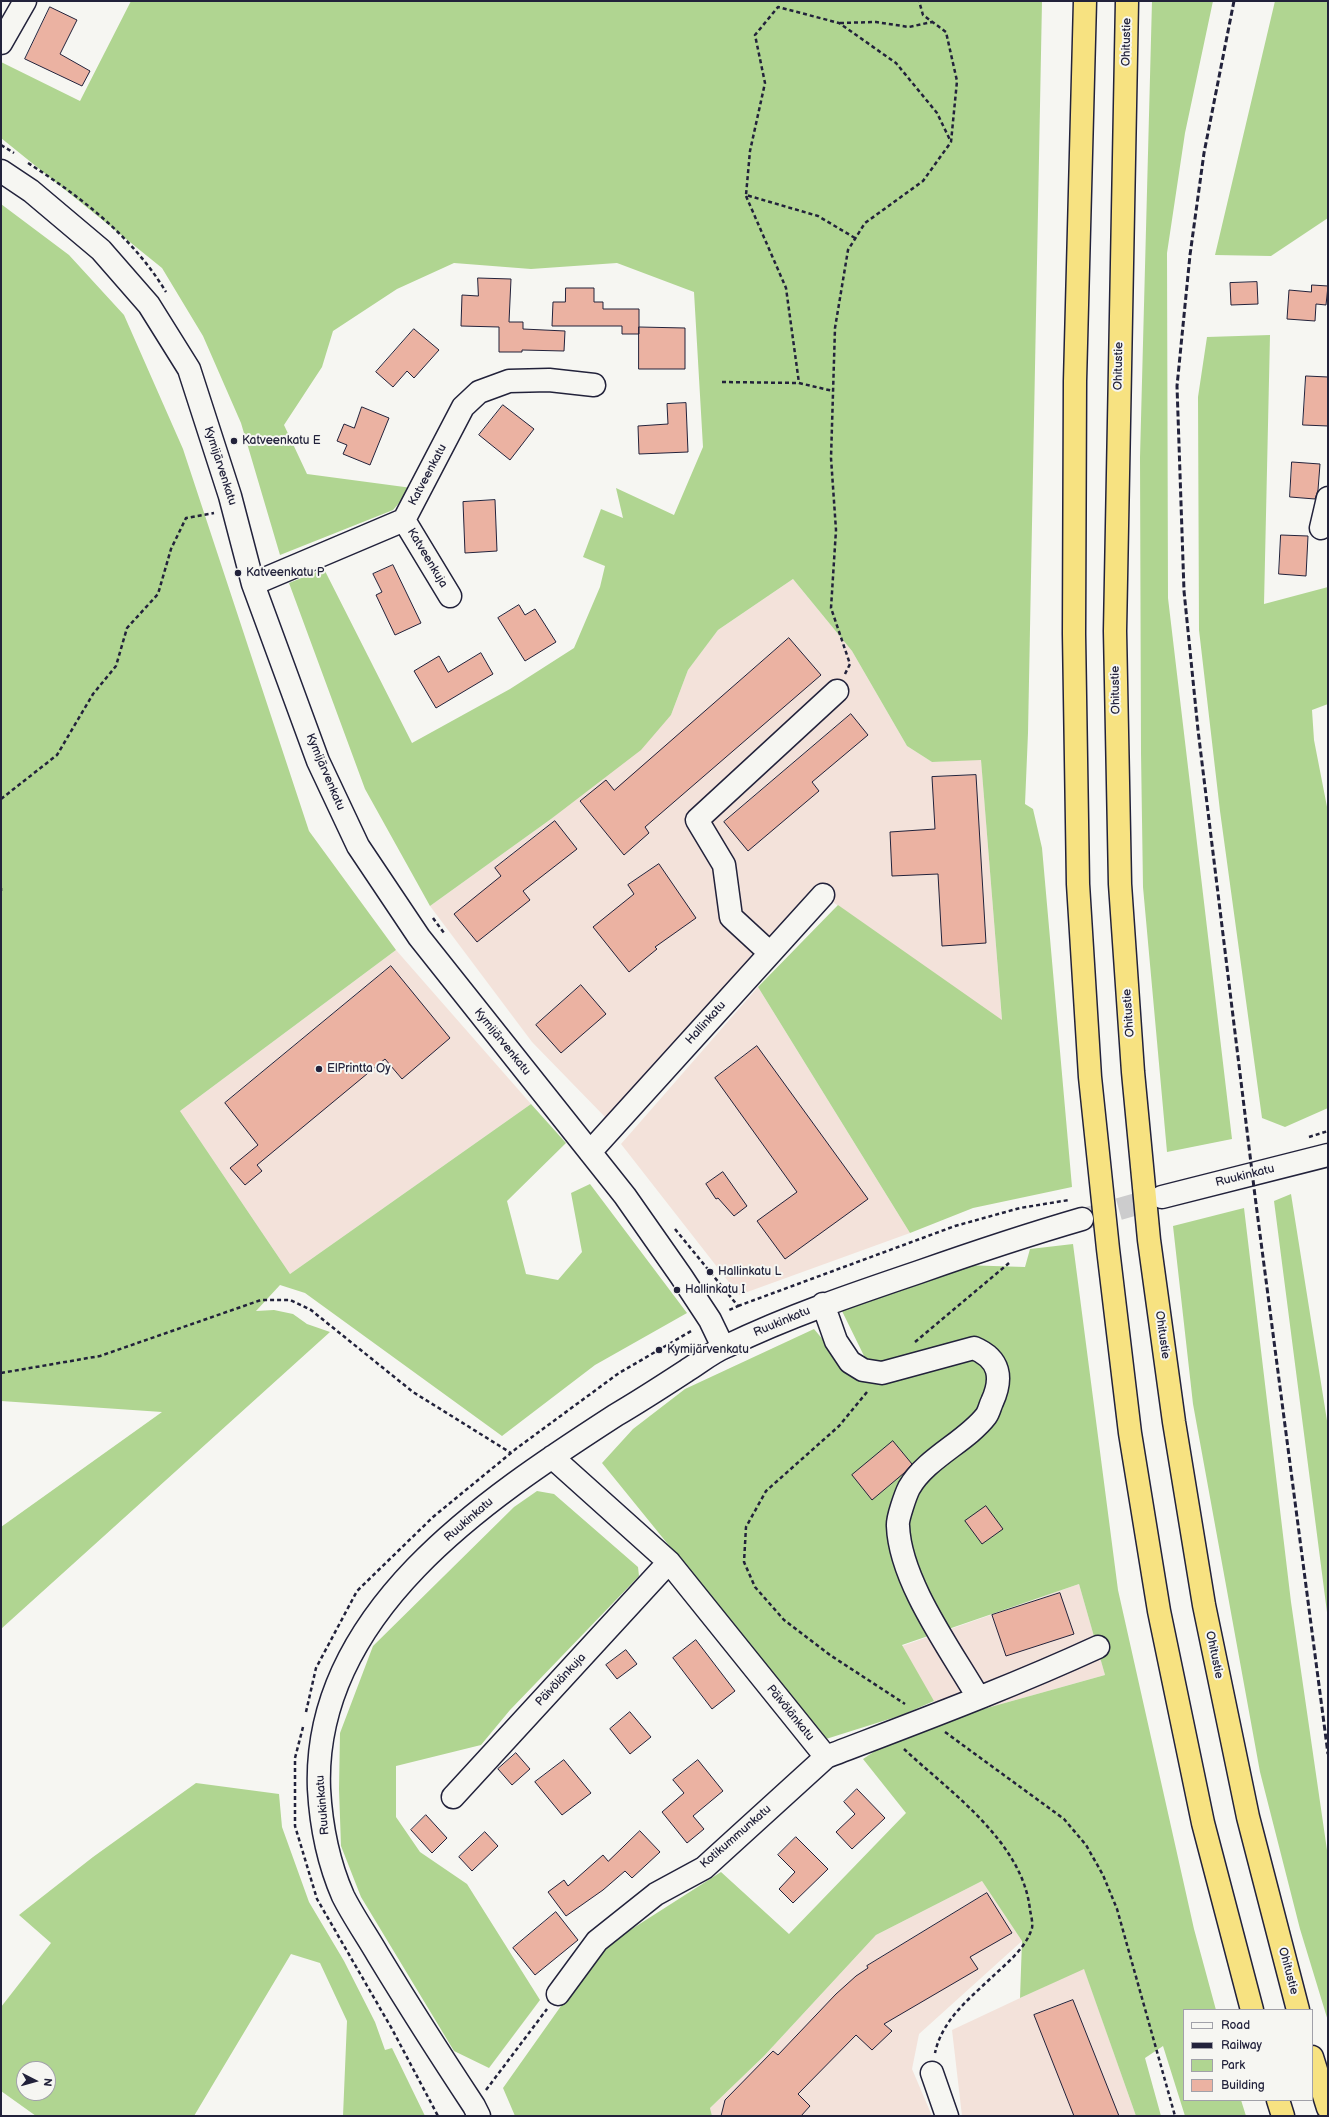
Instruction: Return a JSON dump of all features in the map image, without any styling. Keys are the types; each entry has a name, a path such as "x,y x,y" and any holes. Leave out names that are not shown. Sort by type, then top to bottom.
{"highway":[{"path":"1085,1 1075,382 1074,634 1078,884 1090,1077 1108,1249 1130,1433 1158,1611 1203,1822 1252,2009"},
{"name":"Ohitustie","path":"1127,1 1115,631 1120,884 1133,1072 1153,1270 1174,1422 1204,1605 1248,1816 1298,2009"},
{"path":"1313,2060 1328,2108"},
{"path":"1278,2101 1283,2116"}],"street":[{"path":"1,42 24,1"},
{"name":"Kymijärvenkatu","path":"1,171 31,190 101,250 149,305 189,369 230,496 253,584 318,761 358,846 419,937 625,1196 710,1320 723,1347"},
{"name":"Katveenkatu","path":"253,584 404,520 464,407 479,392 509,382 549,380 594,385"},
{"path":"1321,528 1328,498"},
{"name":"Katveenkuja","path":"404,520 450,596"},
{"path":"770,953 731,917 724,865 697,820 837,691"},
{"name":"Hallinkatu","path":"590,1152 823,895"},
{"name":"Ruukinkatu","path":"1162,1198 1328,1155"},
{"name":"Ruukinkatu","path":"476,2111 414,2014 343,1896 327,1848 319,1790 320,1751 329,1709 345,1666 368,1627 394,1590 428,1557 505,1489 723,1347 823,1304 1032,1233 1078,1209"},
{"path":"823,1304 836,1341 850,1362 863,1370 882,1373 974,1348 984,1352 998,1372 998,1388 986,1415 933,1461 909,1488 897,1524 903,1558 914,1587 978,1697"},
{"name":"Päivölänkatu","path":"552,1457 669,1562 826,1757"},
{"name":"Päivölänkuja","path":"453,1797 669,1562"},
{"path":"826,1757 978,1697 1029,1679 1098,1647"},
{"name":"Kotikummunkatu","path":"558,1994 597,1941 656,1894 704,1868 826,1757"},
{"path":"932,2073 947,2116"}],"path":[{"path":"837,691 850,664 831,608 836,530 831,458 835,328 848,250 865,224 923,181 951,142 957,81 946,32 923,15 919,1"},
{"path":"799,383 786,288 746,195 750,151 765,84 755,35 778,7 839,24 896,62 937,113 951,142"},
{"path":"839,24 876,22 909,27 932,22"},
{"path":"1,145 19,157"},
{"path":"25,161 55,180 106,220 154,272 170,298"},
{"path":"746,195 818,216 855,238"},
{"path":"722,382 799,383 833,391"},
{"path":"1,799 57,755 93,694 116,666 127,628 158,594 171,549 186,518 215,512 230,496"},
{"path":"432,917 446,936"},
{"path":"306,1713 316,1668 357,1591 433,1517 511,1453 619,1373 710,1320 738,1306 955,1226 1020,1208 1078,1209"},
{"path":"671,1224 738,1306"},
{"path":"910,1347 1009,1264 1014,1258"},
{"path":"1,1373 100,1356 261,1300 290,1300 311,1310 413,1392 511,1453"},
{"path":"882,1373 839,1426 766,1491 746,1527 744,1562 755,1587 784,1620 830,1655 926,1718 1043,1802 1064,1819 1086,1845 1103,1875 1117,1909 1175,2116"},
{"path":"304,1720 295,1758 295,1826 317,1899 392,2029 438,2116"},
{"path":"887,1734 992,1829 1020,1872 1029,1897 1032,1927 1018,1953 953,2014 937,2046 932,2073"},
{"path":"476,2111 558,1994"}],"shaded area":[{"path":"793,579 852,651 907,746 932,762 981,759 1002,1021 813,888 606,1118 532,1042 430,906 551,819 671,715 688,670 718,630"},
{"path":"396,950 531,1104 290,1274 180,1111"},
{"path":"758,987 910,1233 739,1295 621,1144"},
{"path":"1079,1584 1105,1675 944,1720 902,1646"},
{"path":"982,1881 1022,1941 919,2034 912,2069 932,2116 712,2116 710,2108 764,2056 876,1935"},
{"path":"1084,1968 1136,2116 962,2116 952,2030"}],"green space":[{"path":"131,1 1042,1 1028,733 1025,804 1033,809 1042,848 1072,1187 973,1208 910,1233 758,987 838,905 1002,1020 981,760 932,762 907,746 852,651 793,579 718,630 688,670 671,715 641,750 551,819 430,906 365,789 289,583 324,569 412,743 510,689 574,648 600,587 605,566 583,557 601,509 623,518 616,488 674,515 703,447 694,292 617,263 531,269 454,263 397,289 333,331 322,367 284,425 307,474 412,488 393,510 280,555 241,423 203,336 162,268 1,138 1,62 80,101"},
{"path":"1152,1 1213,1 1185,133 1167,253 1168,598 1232,1139 1167,1152 1143,887 1141,753 1140,457"},
{"path":"1275,1 1328,1 1328,218 1271,256 1215,255"},
{"path":"1,204 69,255 124,315 183,449 309,831 396,950 180,1111 290,1274 531,1104 566,1143 507,1201 526,1274 558,1280 582,1252 571,1193 590,1184 687,1313 595,1365 502,1436 305,1293 280,1285 256,1311 274,1310 293,1314 307,1324 330,1332 1,1629 1,1527 162,1412 1,1401"},
{"path":"1270,335 1264,604 1328,587 1328,704 1312,710 1314,740 1328,812 1328,1108 1285,1127 1262,1118 1220,811 1199,630 1198,397 1207,337"},
{"path":"1291,1194 1328,1427 1328,1620 1274,1201"},
{"path":"1244,1208 1291,1602 1328,1857 1328,2021 1300,1929 1260,1772 1193,1404 1173,1226"},
{"path":"1073,1244 1118,1590 1194,1929 1216,2009 1183,2009 1183,2101 1241,2101 1246,2116 1185,2116 1163,2046 1145,2058 1161,2116 1136,2116 1084,1969 1020,1998 1022,1941 982,1881 876,1935 764,2056 710,2108 712,2116 515,2116 503,2088 602,1948 721,1872 789,1934 906,1813 863,1759 881,1747 944,1720 1105,1675 1079,1584 902,1645 934,1701 902,1715 826,1739 602,1463 633,1429 685,1389 814,1329 855,1378 867,1362 841,1309 962,1265 1025,1267 1030,1249"},
{"path":"537,1491 554,1494 638,1567 639,1576 510,1710 481,1745 396,1766 396,1817 420,1852 467,1884 540,2000 489,2068 454,2051 361,1897 341,1846 339,1789 340,1733 373,1646 514,1507"},
{"path":"196,1783 279,1794 282,1827 309,1902 344,1961 375,2022 385,2050 392,2048 425,2116 343,2116 347,2021 320,1963 291,1954 194,2116 36,2116 1,2091 1,2007 51,1943 19,1915 93,1857"}],"building":[{"path":"50,7 77,20 60,54 90,71 82,86 25,59"},
{"path":"478,278 511,279 509,322 523,322 523,329 565,331 564,351 522,350 522,352 499,352 499,327 461,326 462,295 478,296"},
{"path":"1257,282 1258,304 1231,305 1230,283"},
{"path":"1312,285 1328,286 1326,305 1316,304 1315,321 1287,319 1289,290 1311,292"},
{"path":"566,288 594,288 594,302 603,302 603,309 639,309 639,334 622,334 622,326 552,326 553,302 565,302"},
{"path":"639,327 685,328 685,369 639,369"},
{"path":"414,329 439,350 414,378 407,371 393,387 376,372"},
{"path":"1306,376 1328,377 1328,426 1303,425"},
{"path":"686,403 688,452 639,454 638,426 668,424 667,404"},
{"path":"503,405 534,429 510,460 479,435"},
{"path":"362,407 389,418 370,465 343,454 347,445 337,441 344,424 354,428"},
{"path":"1292,462 1320,464 1318,490 1315,499 1290,497"},
{"path":"495,500 497,551 465,553 463,502"},
{"path":"1281,535 1308,536 1306,576 1279,574"},
{"path":"393,565 421,623 395,635 376,595 382,592 373,574"},
{"path":"519,605 525,615 535,609 556,642 525,661 498,618"},
{"path":"789,638 821,675 645,827 649,833 624,855 580,801 606,780 614,790"},
{"path":"481,653 493,674 436,708 414,671 439,656 448,672"},
{"path":"851,714 868,735 812,782 819,791 748,851 724,822"},
{"path":"976,775 986,943 942,946 938,874 892,876 890,832 935,829 932,777"},
{"path":"555,821 577,849 523,891 530,900 477,942 454,914 501,876 495,868"},
{"path":"659,864 696,918 655,947 657,949 629,972 593,927 634,894 628,885"},
{"name":"ElPrintta Oy","path":"391,966 450,1038 402,1079 385,1059 257,1165 262,1171 245,1185 230,1168 258,1145 225,1103"},
{"path":"581,985 606,1014 561,1053 536,1025"},
{"path":"757,1046 868,1199 785,1259 757,1221 797,1192 715,1078"},
{"path":"723,1172 747,1206 734,1216 718,1198 716,1199 706,1184"},
{"path":"893,1441 912,1464 904,1473 872,1500 852,1475"},
{"path":"986,1506 1003,1529 982,1544 965,1521"},
{"path":"1060,1593 1074,1634 1006,1656 992,1615"},
{"path":"696,1640 735,1691 712,1709 673,1658"},
{"path":"626,1650 637,1664 617,1679 606,1665"},
{"path":"630,1712 651,1737 630,1754 610,1729"},
{"path":"516,1753 530,1769 512,1785 498,1769"},
{"path":"564,1760 591,1793 562,1815 535,1782"},
{"path":"698,1760 723,1791 693,1816 704,1829 687,1843 662,1812 684,1793 673,1780"},
{"path":"857,1789 885,1818 852,1849 836,1832 855,1814 844,1802"},
{"path":"426,1815 447,1838 432,1853 411,1830"},
{"path":"640,1831 660,1852 632,1878 625,1871 603,1890 566,1916 548,1892 564,1880 568,1886 603,1855 608,1861"},
{"path":"485,1832 498,1846 472,1871 459,1857"},
{"path":"796,1837 828,1869 793,1903 779,1889 795,1872 778,1855"},
{"path":"987,1893 1012,1933 970,1957 978,1969 884,2024 892,2031 872,2050 856,2035 798,2094 810,2106 801,2116 721,2116 725,2100 773,2051 778,2055 836,1994 856,1976 868,1968 867,1966"},
{"path":"556,1912 578,1940 535,1975 513,1948"},
{"path":"1073,2000 1119,2116 1074,2116 1034,2015"}],"tunnel":[{"path":"1087,1218 1162,1197"}],"railway":[{"path":"1234,1 1204,153 1190,255 1177,386 1184,591 1198,730 1255,1196 1328,1754"}],"place":[{"name":"Katveenkatu E","path":"234,441"},
{"name":"Katveenkatu P","path":"238,573"},
{"name":"ElPrintta Oy","path":"319,1069"},
{"name":"Hallinkatu L","path":"710,1272"},
{"name":"Hallinkatu I","path":"677,1290"},
{"name":"Kymijärvenkatu","path":"659,1350"}]}
